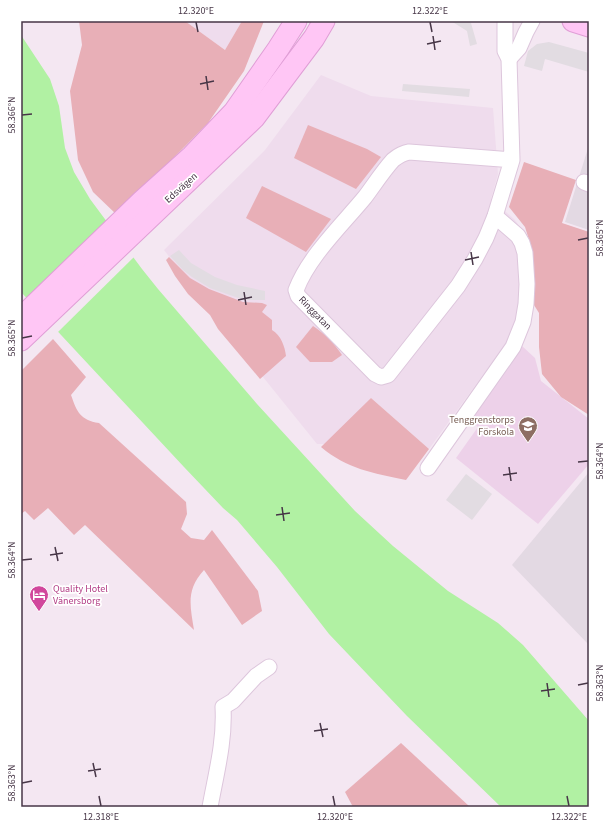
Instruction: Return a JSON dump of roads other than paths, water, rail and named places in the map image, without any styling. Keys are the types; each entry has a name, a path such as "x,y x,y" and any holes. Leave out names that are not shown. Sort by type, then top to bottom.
{"main road":[{"name":"Edsvägen","path":"22,332 147,207 192,156 234,112 296,21"},
{"name":"Edsvägen","path":"147,207 200,170 254,118 314,38 324,21"},
{"path":"573,21 589,26"}],"street":[{"name":"Ringgatan","path":"505,21 505,51 509,59 512,160 495,216 476,259 458,286 388,375 381,377 374,374 298,296 296,290 298,283 313,259 366,196 393,161 402,154 409,152 512,160"},
{"path":"509,59 519,48 532,21"},
{"path":"428,468 513,347 523,322 527,284 525,253 518,236 495,216"},
{"path":"210,807 223,740 223,707 233,702 256,676 269,667"}],"place":[{"name":"Tenggrenstorps Förskola","path":"528,443"},
{"name":"Quality Hotel Vänersborg","path":"39,612"}]}
